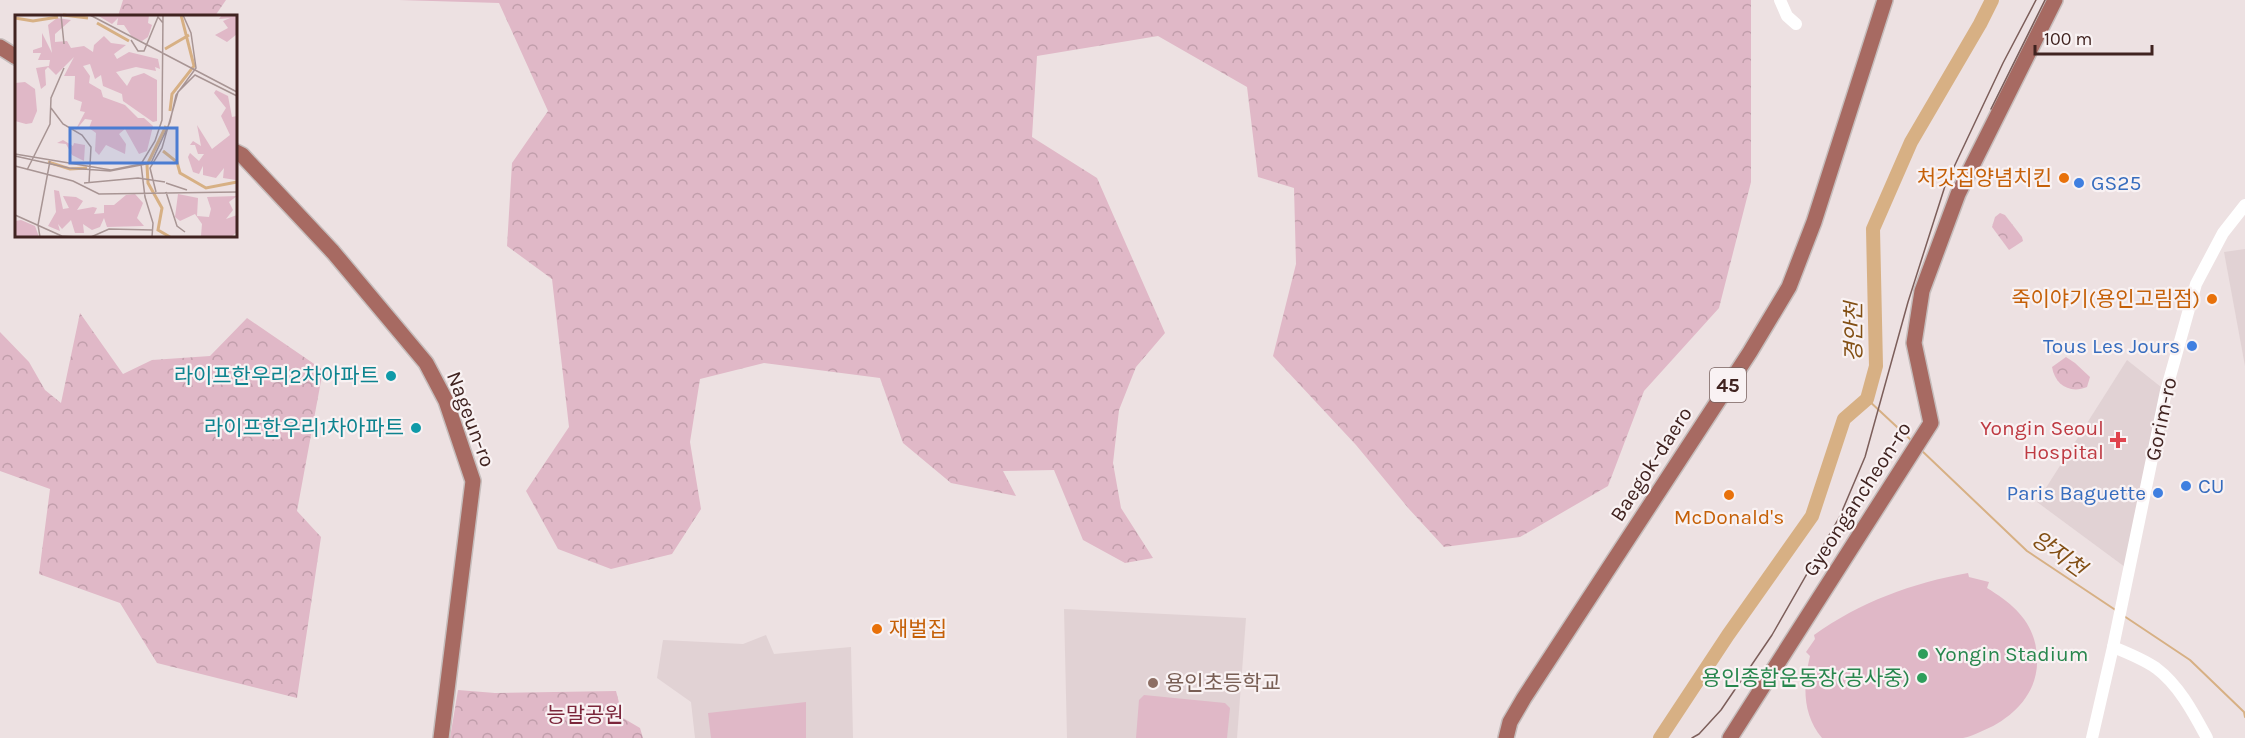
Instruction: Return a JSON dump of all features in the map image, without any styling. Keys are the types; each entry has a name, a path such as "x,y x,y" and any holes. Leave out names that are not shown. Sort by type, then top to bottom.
{"main road":[{"name":"Baegok-daero","path":"1506,738 1510,722 1524,698 1750,352 1789,287 1814,222 1885,0"},
{"name":"Gyeongancheon-ro","path":"1730,738 1931,423 1914,343 1922,291 1958,194 2055,0"},
{"path":"0,47 15,56"},
{"name":"Nageun-ro","path":"237,152 242,155 333,252 426,363 446,401 474,481 441,738"}],"street":[{"path":"1780,0 1787,16 1796,24"},
{"name":"Gorim-ro","path":"2092,738 2166,391 2196,284 2223,233 2245,205"},
{"path":"2113,647 2139,658 2158,670 2187,702 2207,738"}],"shaded area":[{"path":"2245,249 2245,366 2224,252"},
{"path":"2127,360 2166,391 2129,570 2037,502"},
{"name":"용인초등학교","path":"1064,609 1246,618 1237,738 1067,738"},
{"path":"766,635 774,654 851,647 853,738 695,738 691,702 657,678 663,640 743,644"}],"green space":[{"path":"123,0 226,0 216,15 118,15"},
{"path":"399,0 1751,0 1751,182 1719,308 1644,391 1608,486 1520,537 1444,547 1356,445 1273,356 1296,264 1294,188 1258,177 1247,87 1158,36 1037,56 1032,137 1097,178 1165,333 1136,367 1119,410 1113,463 1121,508 1153,558 1125,563 1083,540 1054,470 1003,471 1016,496 951,483 903,443 880,378 764,363 700,379 690,442 701,509 672,554 611,569 558,549 526,491 569,427 552,279 507,246 512,163 548,111 499,3"},
{"path":"2000,213 2005,215 2023,241 2009,250 1992,227 1995,217"},
{"path":"80,313 123,374 152,360 210,356 247,318 323,370 297,511 321,537 297,698 157,663 120,603 39,574 50,489 0,471 0,332 29,362 45,390 61,403"},
{"path":"2066,357 2090,377 2087,387 2069,388 2056,379 2052,367"},
{"name":"Yongin Stadium","path":"1968,573 1969,577 1989,582 1987,588 2015,609 2033,635 2037,658 2036,671 2028,694 2021,704 1991,727 1963,738 1822,738 1811,719 1805,688 1810,656 1806,652 1815,639 1814,635 1850,613 1887,595 1927,582"},
{"name":"능말공원","path":"458,690 495,693 616,691 623,718 640,728 643,738 450,738"},
{"path":"1144,695 1225,703 1230,708 1227,738 1136,738 1139,700"},
{"path":"806,702 806,738 711,738 708,713"}],"waterway":[{"name":"경안천","path":"1660,738 1728,635 1812,516 1844,419 1867,399 1876,366 1873,229 1911,142 1992,0"},
{"name":"양지천","path":"1867,399 1912,441"},
{"name":"양지천","path":"1920,449 2027,551 2117,611"},
{"name":"양지천","path":"2124,616 2190,660 2244,712 2245,717"}],"tram line":[{"path":"1692,738 1699,734 1721,710 1772,635 1840,516 1865,457 1908,302 1945,186 2003,63 2036,0"},
{"path":"1991,109 2045,0"}],"place":[{"name":"처갓집양념치킨","path":"2064,178"},
{"name":"GS25","path":"2079,183"},
{"name":"죽이야기(용인고림점)","path":"2212,299"},
{"name":"Tous Les Jours","path":"2192,346"},
{"name":"라이프한우리2차아파트","path":"391,376"},
{"name":"라이프한우리1차아파트","path":"416,428"},
{"name":"Yongin Seoul Hospital","path":"2118,440"},
{"name":"CU","path":"2186,486"},
{"name":"Paris Baguette","path":"2158,493"},
{"name":"McDonald's","path":"1729,495"},
{"name":"재벌집","path":"877,629"},
{"name":"Yongin Stadium","path":"1923,654"},
{"name":"용인종합운동장(공사중)","path":"1922,678"},
{"name":"용인초등학교","path":"1153,683"}]}
